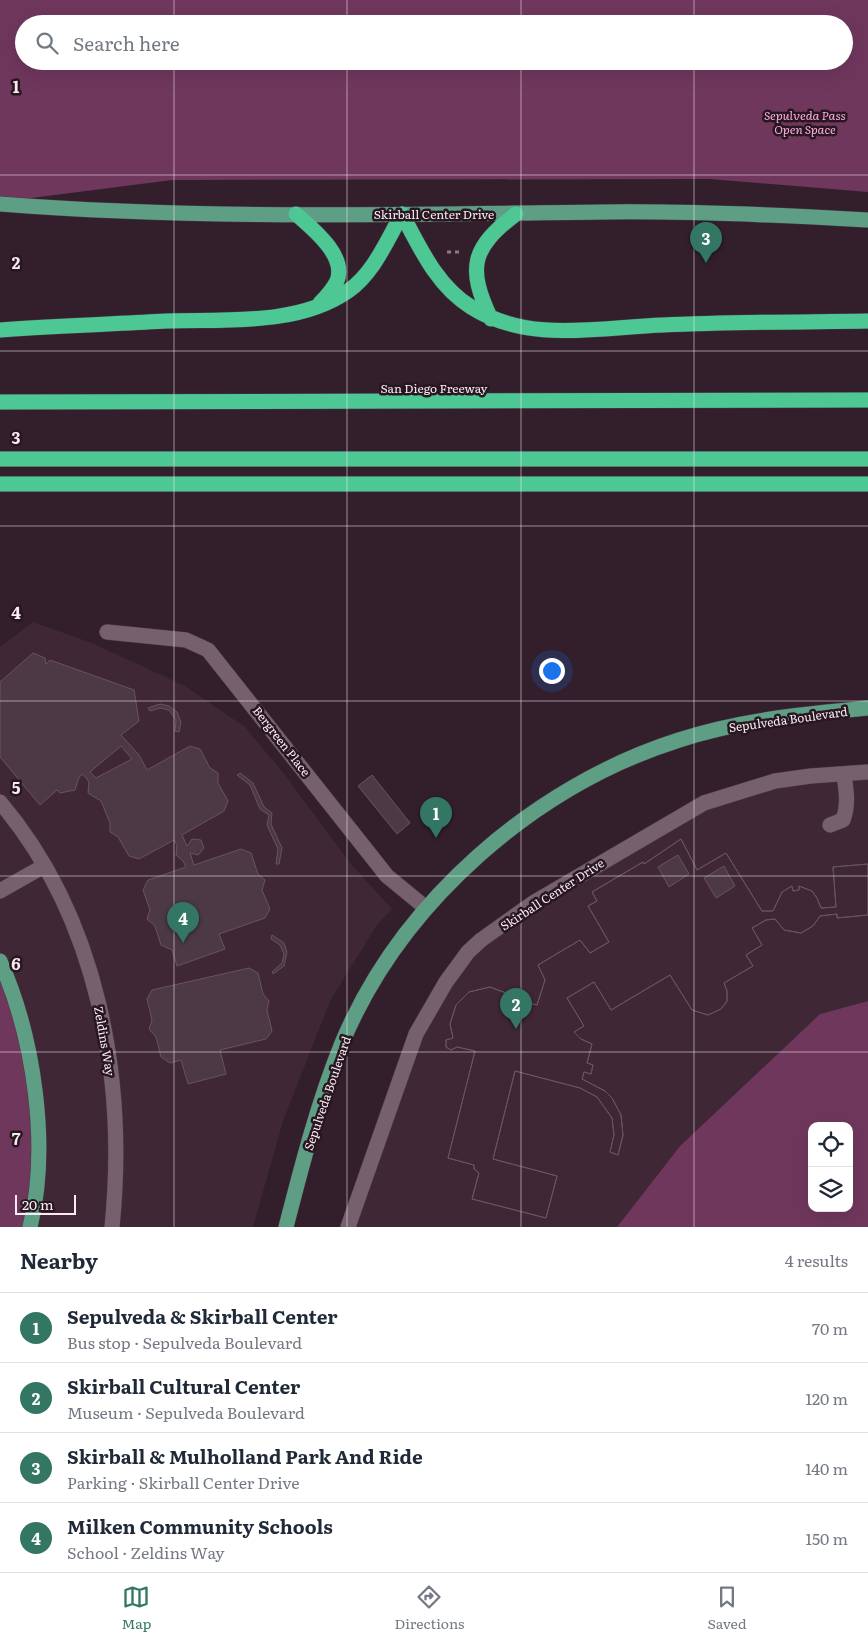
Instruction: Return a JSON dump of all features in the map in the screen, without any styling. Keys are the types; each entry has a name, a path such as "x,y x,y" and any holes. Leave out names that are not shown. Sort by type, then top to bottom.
{"highway":[{"path":"296,214 328,247 338,269 337,280 320,305"},
{"path":"0,330 260,317 291,313 320,305 349,290 362,278 382,251 402,214"},
{"path":"402,214 444,284 457,298 492,319 511,326 552,330 608,329 662,325 868,321"},
{"path":"492,319 478,286 476,276 477,260 489,238 516,214"},
{"name":"San Diego Freeway","path":"0,402 868,400"},
{"path":"0,459 868,459"},
{"path":"0,484 868,484"}],"main road":[{"name":"Skirball Center Drive","path":"0,204 99,212 296,214 666,212 868,220"},
{"name":"Sepulveda Boulevard","path":"286,1227 308,1145 343,1042 382,970 403,937 426,908 480,854 516,825 594,776 634,757 678,740 768,719 868,708"},
{"path":"0,961 16,1005 33,1081 38,1154 30,1227"}],"street":[{"name":"Bergreen Place","path":"108,632 186,640 208,650 387,876 426,908"},
{"name":"Skirball Center Drive","path":"348,1227 416,1034 446,982 468,952 481,940 533,903 666,823 704,803 775,781 868,772"},
{"path":"830,825 843,820 846,811 848,802 844,774"},
{"name":"Zeldins Way","path":"0,802 20,825 44,866 72,922 84,952 96,992 105,1030 111,1072 116,1156 112,1227"},
{"path":"0,891 44,866"}],"path":[{"path":"447,252 462,252"}],"shaded area":[{"path":"33,622 92,643 185,686 245,727 285,775 350,863 392,909 377,925 331,999 283,1121 253,1227 30,1227 0,961 0,647"},
{"path":"868,772 868,1001 820,1014 680,1146 617,1227 348,1227 416,1034 446,982 533,903 742,791"}],"green space":[{"name":"Sepulveda Pass Open Space","path":"0,0 868,0 868,192 710,179 172,180 0,202"},
{"path":"0,961 37,1118 30,1227 0,1227"},
{"path":"868,1001 868,1227 617,1227 680,1146 820,1014"}],"building":[{"path":"33,653 45,658 46,664 50,660 134,690 139,721 121,735 139,755 147,770 190,746 200,749 210,768 218,773 218,783 228,801 224,811 182,835 187,846 192,839 201,840 204,848 198,855 190,853 194,865 241,849 251,853 258,874 265,880 262,890 270,909 265,918 219,934 225,949 177,966 172,950 161,945 155,926 147,919 150,910 143,890 148,880 186,867 183,861 176,855 177,845 174,840 139,859 129,856 118,837 110,832 110,823 101,801 88,793 89,782 83,774 79,777 75,790 60,793 57,790 40,805 0,757 0,682","holes":["121,746 132,759 96,778 90,772"]},
{"path":"160,704 169,706 177,712 181,722 179,732 175,731 176,720 169,710 160,708 150,711 148,708"},
{"path":"240,773 253,783 264,807 272,813 271,824 282,848 279,864 276,864 278,849 267,825 269,815 260,809 250,785 237,775"},
{"path":"372,775 410,823 397,834 358,786"},
{"path":"681,839 697,870 726,853 762,911 773,911 782,892 792,886 793,891 799,890 799,886 812,891 821,908 836,907 833,867 868,864 868,915 837,918 837,914 820,916 813,926 801,933 784,930 775,919 766,920 752,928 762,945 746,955 753,966 724,983 727,991 727,1001 721,1009 708,1015 692,1010 670,975 611,1010 594,982 567,998 584,1026 574,1032 581,1039 592,1044 587,1063 593,1065 591,1074 584,1072 582,1079 605,1091 612,1098 621,1115 623,1135 618,1155 610,1152 614,1135 612,1118 597,1097 580,1088 515,1071 493,1159 557,1176 546,1218 472,1199 479,1173 474,1169 474,1165 448,1158 475,1051 457,1047 451,1050 446,1047 446,1040 453,1038 450,1024 456,1005 469,992 490,987 506,993 515,999 537,1005 545,980 538,965 580,940 590,953 609,942 588,906 597,901 592,892 643,862 644,864","holes":["678,855 689,874 669,887 658,867","724,866 735,886 716,898 704,878"]},
{"path":"681,839 697,870 726,853 762,911 773,911 782,892 792,886 793,891 799,890 799,886 812,891 821,908 836,907 833,867 868,864 868,915 837,918 837,914 820,916 813,926 801,933 784,930 775,919 766,920 752,928 762,945 746,955 753,966 724,983 727,991 727,1001 721,1009 708,1015 692,1010 670,975 611,1010 594,982 567,998 584,1026 574,1032 581,1039 592,1044 587,1063 593,1065 591,1074 584,1072 582,1079 605,1091 612,1098 621,1115 623,1135 618,1155 610,1152 614,1135 612,1118 597,1097 580,1088 515,1071 493,1159 557,1176 546,1218 472,1199 479,1173 474,1169 474,1165 448,1158 475,1051 457,1047 451,1050 446,1047 446,1040 453,1038 450,1024 456,1005 469,992 490,987 506,993 515,999 537,1005 545,980 538,965 580,940 590,953 609,942 588,906 597,901 592,892 643,862 644,864"},
{"path":"272,935 284,943 287,952 284,966 273,974 272,972 282,963 284,954 280,945 271,939"},
{"path":"249,968 258,973 263,994 269,1001 267,1010 272,1031 266,1039 220,1050 226,1074 188,1084 181,1060 170,1063 161,1057 156,1037 149,1029 152,1020 147,999 152,990"}],"place":[{"name":"Skirball & Mulholland Park And Ride","path":"706,263"},
{"name":"Sepulveda & Skirball Center","path":"436,838"},
{"name":"Milken Community Schools","path":"183,943"},
{"name":"Skirball Cultural Center","path":"516,1029"}]}
